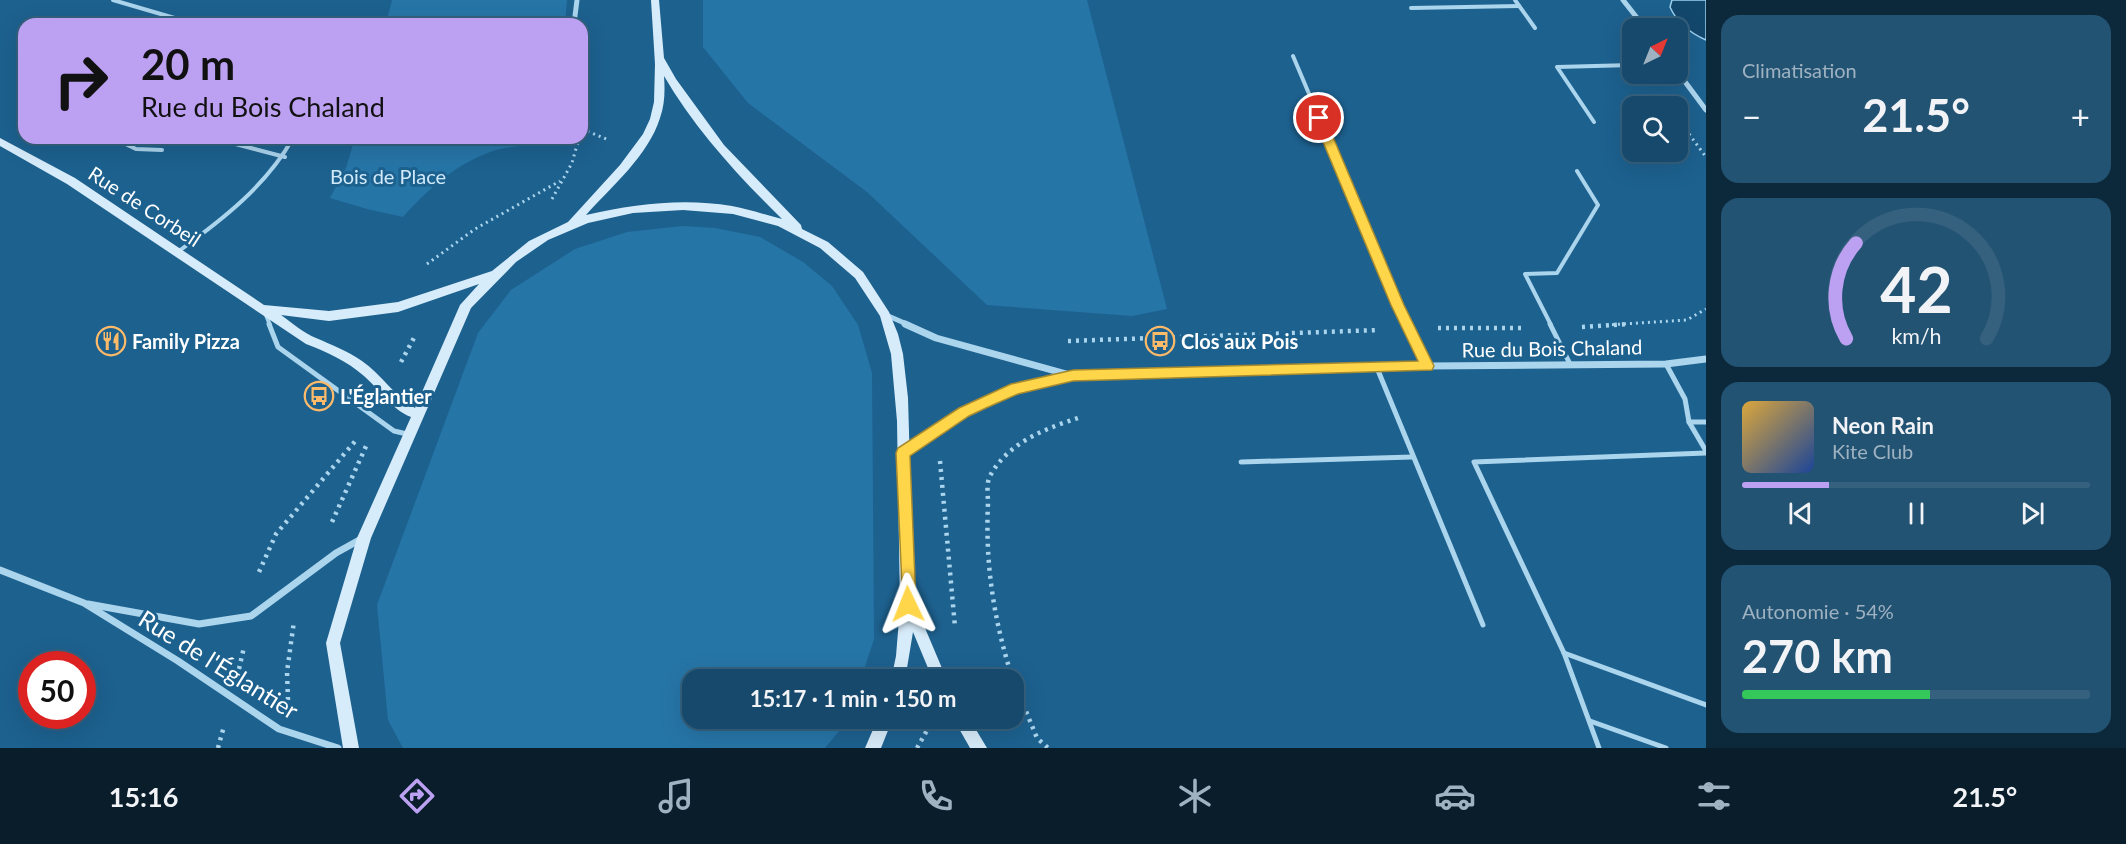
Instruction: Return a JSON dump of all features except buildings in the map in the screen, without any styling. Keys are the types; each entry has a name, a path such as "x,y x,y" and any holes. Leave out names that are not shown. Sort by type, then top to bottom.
{"main road":[{"path":"572,225 627,163 653,122 659,102 655,0"},
{"path":"657,53 679,95 709,136 798,229 840,255 866,286 885,315 897,360 903,453 908,604 899,669"},
{"name":"Rue de Corbeil","path":"0,142 71,181 179,251 230,289 310,340 344,354 371,375 404,411 417,414"},
{"path":"351,748 333,643 364,537 407,434 466,305 494,274 543,237 572,225 633,208 678,204 743,213 798,229"},
{"name":"Rue de Corbeil","path":"264,309 329,316 398,307 494,274"},
{"path":"908,604 935,669"},
{"path":"873,748 881,729"},
{"path":"967,729 979,748"}],"street":[{"path":"575,18 578,0"},
{"path":"1623,0 1637,18"},
{"path":"1687,84 1706,110"},
{"name":"Rue du Bois Chaland","path":"885,315 936,338 1073,376"},
{"name":"Rue du Bois Chaland","path":"903,453 964,412 1016,388 1073,376 1427,366 1666,364 1706,359"},
{"name":"Rue de l'Églantier","path":"84,603 199,624 251,616 364,537"},
{"name":"Rue de l'Églantier","path":"0,570 84,603 178,661 279,729 338,748"}],"lane":[{"path":"113,0 174,18"},
{"path":"1515,0 1535,28"},
{"path":"1411,8 1519,6"},
{"path":"1293,56 1397,305 1427,366"},
{"path":"1594,122 1557,68 1622,65"},
{"path":"121,144 127,148 150,152 162,150"},
{"path":"235,144 285,157"},
{"path":"179,251 222,221 285,157 290,144"},
{"path":"1570,364 1525,274 1557,273 1598,205 1577,171"},
{"path":"264,309 278,347 394,431 407,434"},
{"path":"1599,748 1564,653 1474,462 1706,452 1689,422 1685,399 1666,364"},
{"path":"1377,368 1483,625"},
{"path":"1689,422 1706,422"},
{"path":"1241,462 1412,457"},
{"path":"1564,653 1706,705"},
{"path":"1590,721 1666,748"}],"path":[{"path":"1688,133 1706,157"},
{"path":"425,265 486,219 560,181 571,168 577,144"},
{"path":"387,391 435,295"},
{"path":"1010,669 993,606 986,528 989,477 1010,452 1029,436 1047,427 1080,417"},
{"path":"291,732 286,672 294,622 308,574 378,419"},
{"path":"938,429 955,631"},
{"path":"1024,707 1037,738 1048,748"},
{"path":"917,748 927,729"}],"green space":[{"path":"392,0 567,0 566,18 388,18"},
{"path":"703,0 1087,0 1167,309 1132,316 987,305 867,192 748,103 703,47"},
{"name":"Bois de Place","path":"353,144 528,144 496,150 469,161 434,186 403,217 330,198 346,168"},
{"path":"683,226 715,228 760,237 803,262 832,286 858,325 872,373 874,639 864,669 682,669 682,729 841,729 825,748 403,748 388,720 377,605 478,333 511,290 575,249 627,232"}],"shaded area":[{"path":"1672,0 1706,0 1706,40 1688,30 1688,18 1676,18 1670,7"}],"place":[{"name":"Family Pizza","path":"111,341"},
{"name":"Clos aux Pois","path":"1160,341"},
{"name":"L'Églantier","path":"319,396"}],"route":[{"path":"908,604 903,453 964,412 981,404 1016,388 1073,376 1427,366 1397,305 1319,118"}]}
